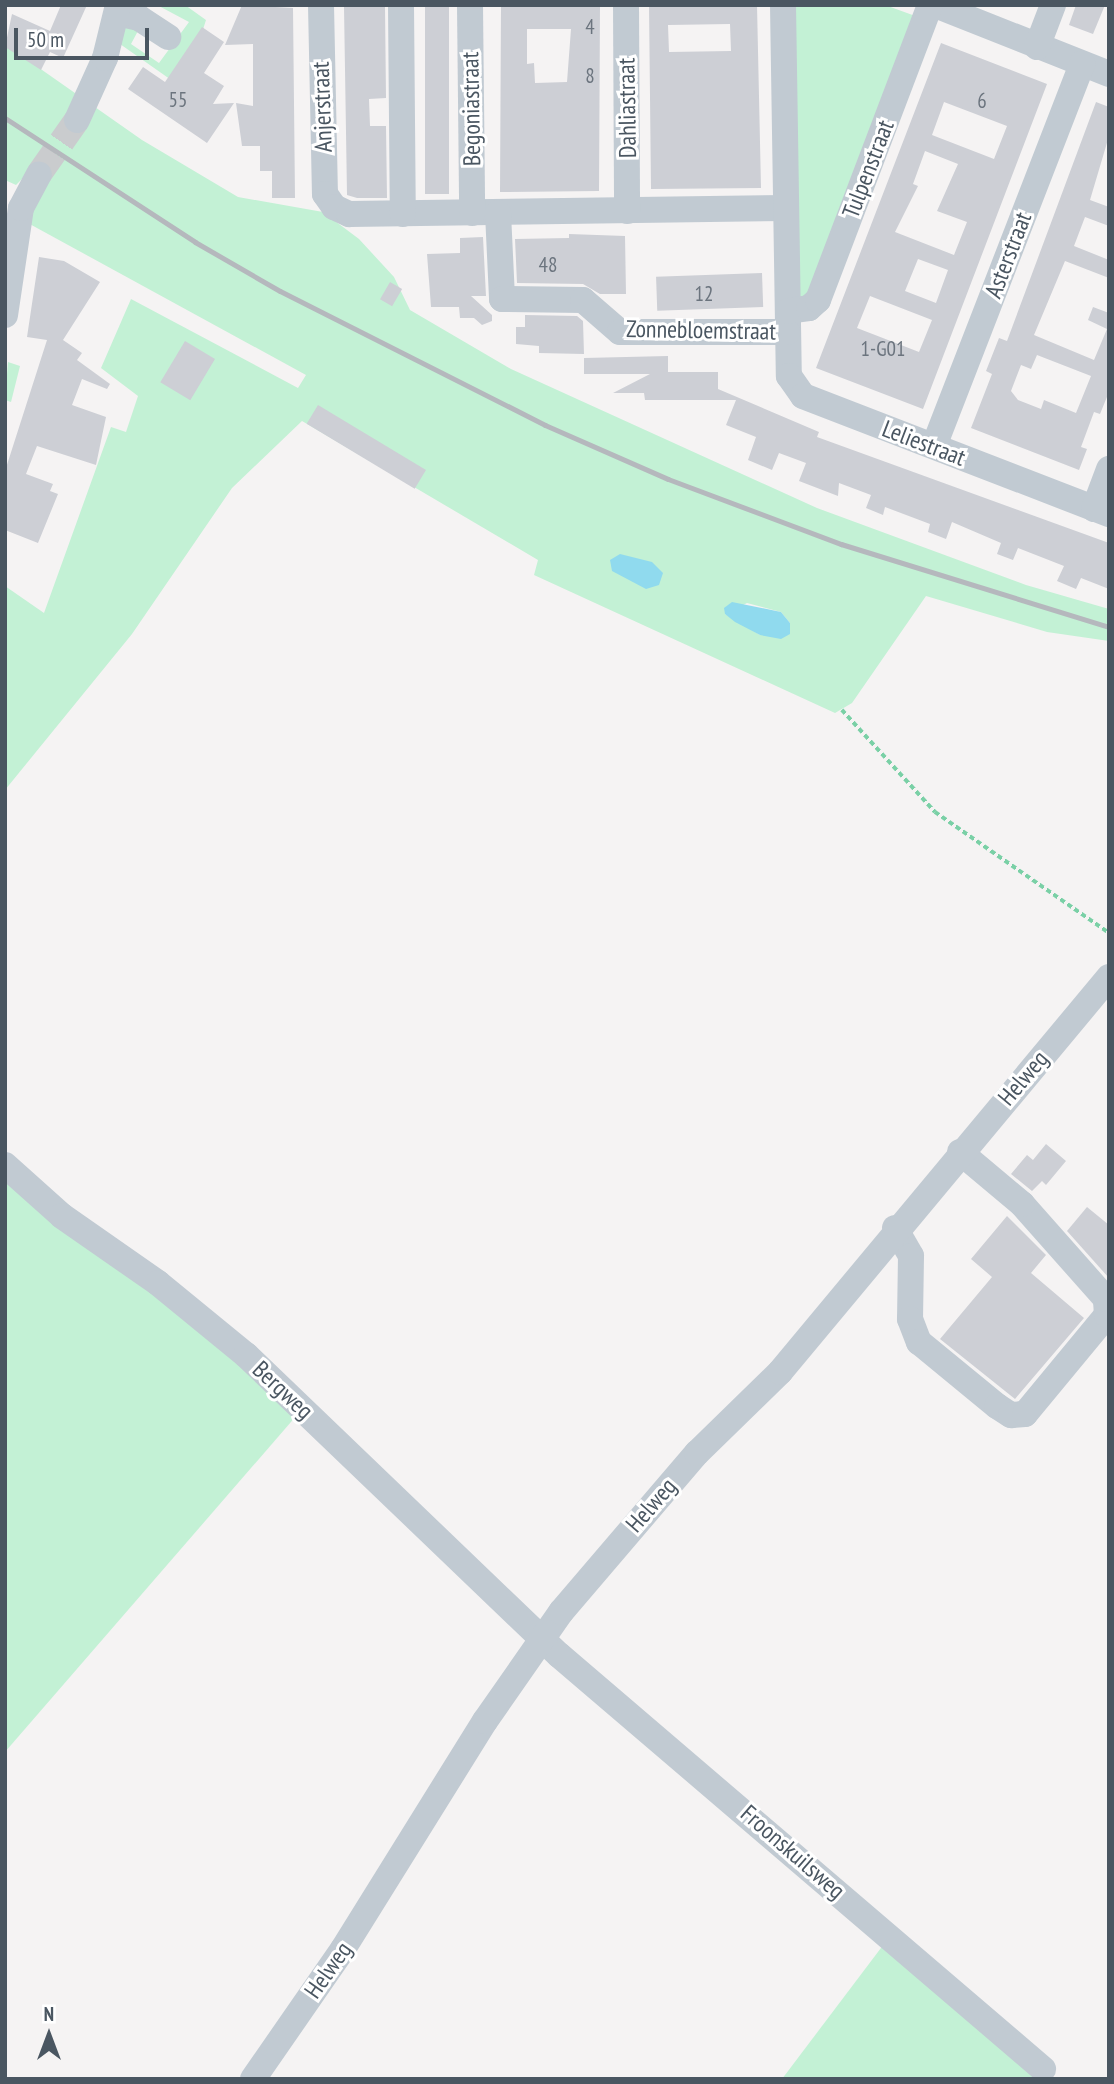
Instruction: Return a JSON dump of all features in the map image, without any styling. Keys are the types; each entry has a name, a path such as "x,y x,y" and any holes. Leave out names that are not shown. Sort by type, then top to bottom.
{"street":[{"name":"Anjerstraat","path":"321,5 325,194 334,207 349,215 403,214"},
{"path":"401,5 403,214 786,208"},
{"name":"Begoniastraat","path":"470,5 485,213"},
{"name":"Dahliastraat","path":"626,5 628,211"},
{"path":"783,5 788,322"},
{"name":"Tulpenstraat","path":"788,322 818,300 930,5"},
{"path":"935,5 1109,75"},
{"path":"1037,47 1053,5"},
{"path":"77,120 101,70 118,9 139,18 168,37"},
{"name":"Asterstraat","path":"934,446 1082,64"},
{"path":"5,315 13,202 39,174"},
{"name":"Zonnebloemstraat","path":"485,213 502,299 583,300 620,332 788,322"},
{"name":"Leliestraat","path":"788,322 789,376 803,396 1101,511"},
{"path":"1101,511 1109,469"},
{"name":"Helweg","path":"253,2079 343,1950 543,1636 670,1483 780,1372 895,1228 1109,977"},
{"path":"895,1228 913,1263 910,1319 919,1342 997,1406 1011,1415 1025,1413 1107,1315 1106,1299 1022,1205 960,1152"},
{"name":"Bergweg","path":"5,1165 62,1216 158,1283 246,1355 543,1636"},
{"name":"Froonskuilsweg","path":"543,1636 1043,2069"}],"path":[{"path":"842,710 935,813 1109,933"}],"green space":[{"path":"157,5 185,5 206,20 184,89 120,44 124,23 139,29 131,44 159,63 189,22"},
{"path":"791,5 885,5 918,17 817,289 800,304"},
{"path":"5,44 142,140 238,197 323,212 359,239 394,277 410,310 511,369 817,508 1026,585 1109,609 1109,641 1047,632 926,596 852,703 835,713 534,575 538,560 302,421 232,488 132,634 5,790 5,586 44,613 111,427 126,432 138,396 101,368 131,299 298,388 306,375 26,222 24,177 16,185 5,180","holes":["747,603 781,612 790,623 790,634 760,635 725,614"]},
{"path":"8,362 20,366 11,402 5,400"},
{"path":"5,1176 145,1283 297,1415 5,1752"},
{"path":"887,1940 1046,2079 782,2079"}],"water":[{"path":"620,554 652,562 663,573 659,585 646,589 612,571 610,560"},
{"path":"732,602 781,612 790,623 790,634 781,639 760,635 735,622 725,614 724,608"}],"building":[{"path":"61,5 87,5 63,58 50,52 41,70 5,47 12,14 50,31"},
{"path":"242,5 293,8 295,198 272,198 272,171 260,171 260,146 242,146 236,103 253,106 253,44 225,45"},
{"path":"425,5 449,5 449,194 425,194"},
{"path":"501,5 600,5 599,191 500,192","holes":["527,29 571,29 567,82 535,83 534,63 527,64"]},
{"path":"649,5 757,5 761,188 651,189","holes":["730,24 731,51 669,52 668,25"]},
{"path":"1076,5 1105,5 1093,34 1069,25"},
{"path":"385,6 386,98 369,99 370,126 386,126 387,198 357,198 347,195 344,7"},
{"path":"202,27 224,42 204,73 224,86 213,104 234,103 207,143 128,89 143,67 165,82"},
{"path":"941,43 1047,84 923,409 816,368","holes":["944,102 1007,126 994,159 932,135","925,151 958,164 937,211 967,222 954,255 895,232 918,186 913,184","918,259 948,270 936,303 905,291","870,296 932,320 919,352 857,328"]},
{"path":"1096,102 1109,107 1109,136 1090,200 1109,207 1109,226 1085,217 1074,246 1109,260 1109,278 1065,261 1034,335 1094,360 1107,329 1088,320 1093,307 1109,313 1109,392 1100,414 1094,412 1081,447 1087,449 1079,470 971,428 992,374 986,371 999,338 1007,341","holes":["1037,355 1091,376 1076,413 1044,400 1041,409 1018,400 1011,391 1021,365 1031,369"]},
{"path":"569,234 625,236 626,294 600,294 583,284 517,283 515,239 569,238"},
{"path":"483,237 486,296 471,296 492,315 492,321 482,325 474,318 460,318 459,307 431,307 427,254 460,253 460,238"},
{"path":"39,257 64,261 100,282 63,340 82,353 77,360 110,384 107,389 82,379 72,405 106,417 96,465 37,446 26,474 53,484 50,491 58,494 38,543 5,530 5,471 47,340 27,337"},
{"path":"762,273 763,307 657,311 656,277"},
{"path":"390,282 402,289 392,306 380,299"},
{"path":"525,315 577,316 583,321 584,354 539,353 539,346 516,344 516,327 525,327"},
{"path":"185,341 215,359 190,400 160,382"},
{"path":"668,356 668,372 718,372 718,389 819,432 817,437 1109,543 1109,589 1081,578 1076,589 1057,581 1064,566 1018,548 1013,560 997,554 1001,543 952,522 946,539 928,532 930,524 885,507 883,515 866,508 871,495 839,483 838,496 799,481 806,463 779,453 772,470 748,460 756,437 726,425 736,400 645,400 644,393 613,393 650,374 584,374 584,358"},
{"path":"318,405 426,470 415,489 307,424"},
{"path":"1046,1144 1066,1161 1046,1185 1042,1181 1032,1191 1011,1174 1027,1155 1033,1160"},
{"path":"1087,1207 1109,1225 1109,1278 1067,1231"},
{"path":"1007,1216 1046,1255 1031,1273 1084,1318 1015,1399 940,1339 992,1277 971,1259"}],"tunnel":[{"path":"39,174 77,120"}],"railway":[{"path":"5,118 195,242 280,291 545,425 668,479 841,544 1109,627"}]}
